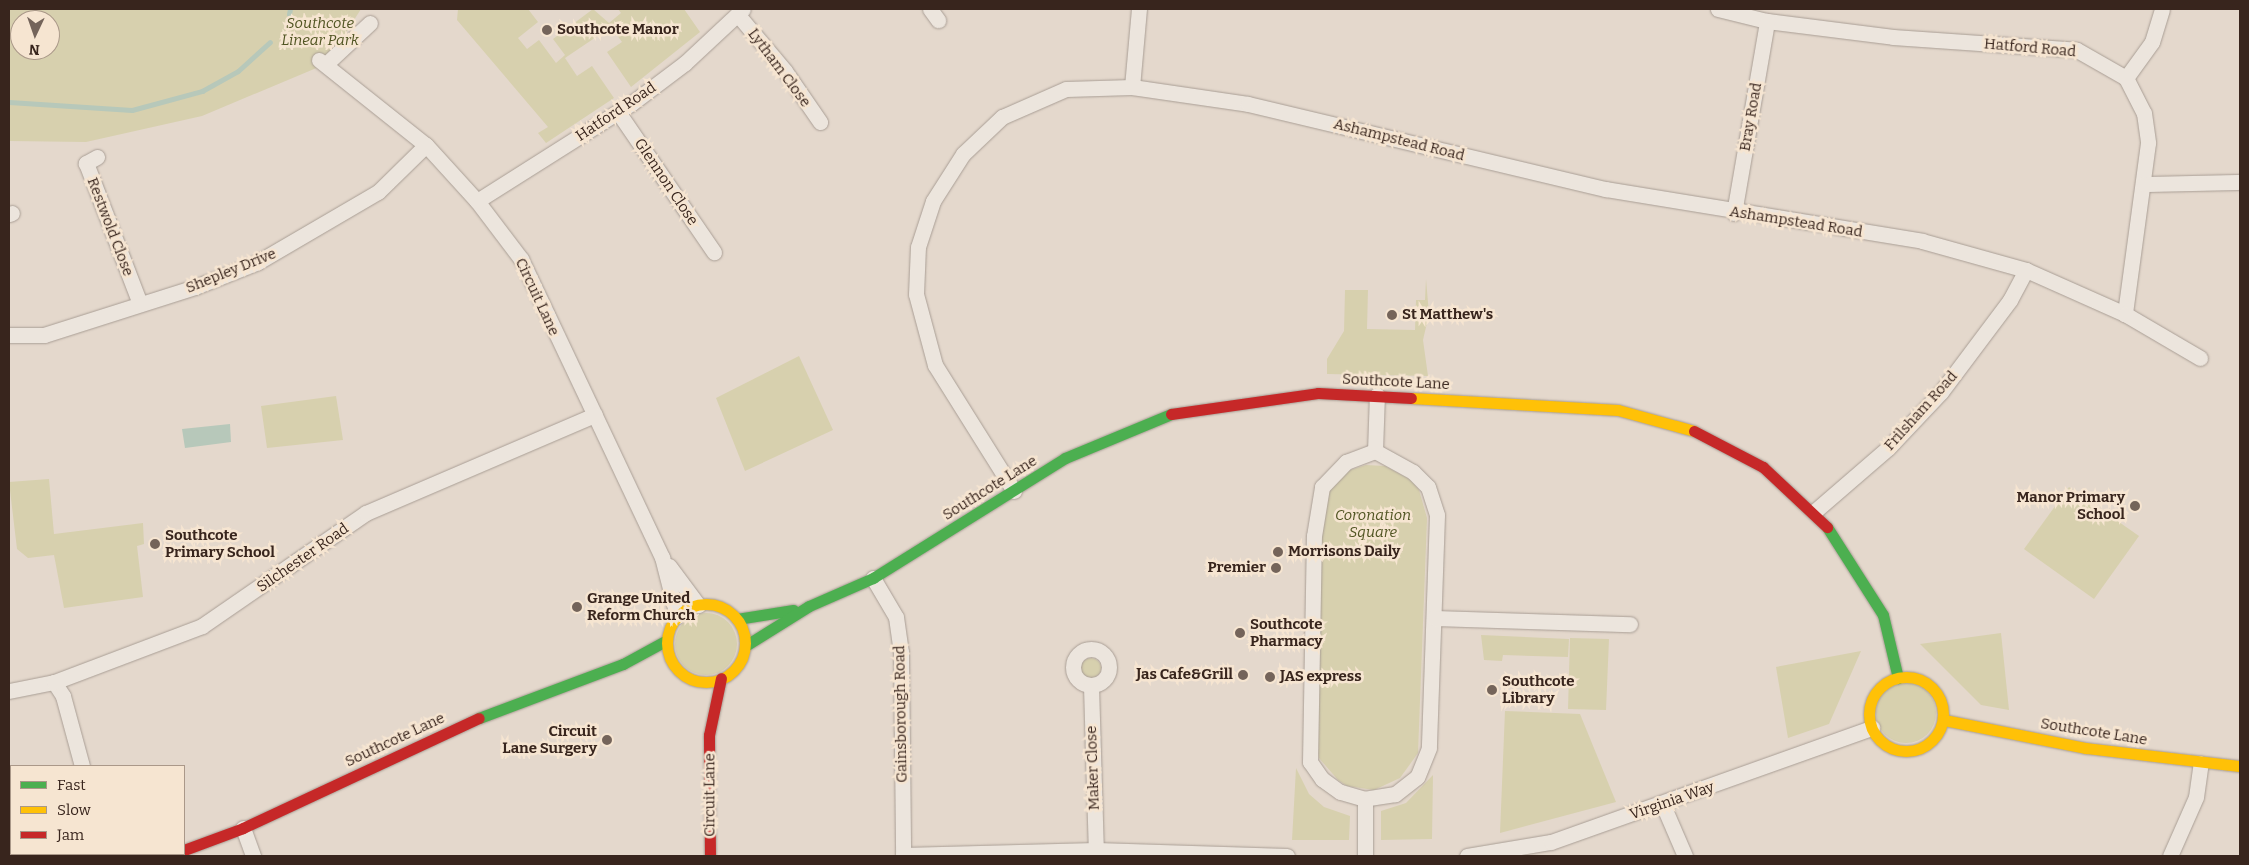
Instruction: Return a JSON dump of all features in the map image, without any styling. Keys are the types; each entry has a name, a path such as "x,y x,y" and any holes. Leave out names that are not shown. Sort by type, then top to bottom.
{"street":[{"path":"1132,87 1139,9"},
{"name":"Hatford Road","path":"1718,9 1767,21 1893,37 2077,50 2126,78"},
{"path":"2125,314 2144,184 2148,143 2144,113 2126,78 2152,42 2162,9"},
{"name":"Hatford Road","path":"477,201 618,112 685,63 741,12"},
{"name":"Lytham Close","path":"741,12 820,122"},
{"name":"Bray Road","path":"1734,213 1767,21"},
{"name":"Circuit Lane","path":"370,23 322,62 426,146 477,201 521,259 662,557 677,616"},
{"name":"Ashampstead Road","path":"1014,491 935,365 916,294 918,247 933,201 963,154 1002,118 1066,89 1132,87 1248,104 1606,189 1734,213 1922,241 2026,270 2125,314 2200,358"},
{"name":"Glennon Close","path":"618,112 714,252"},
{"name":"Shepley Drive","path":"9,335 44,335 195,288 299,242 378,192 426,146"},
{"name":"Restwold Close","path":"97,157 86,163 140,304"},
{"path":"2144,184 2240,182"},
{"name":"Frilsham Road","path":"1815,512 1888,448 1941,392 2010,300 2026,270"},
{"name":"Southcote Lane","path":"745,646 809,606 873,578 1066,458 1175,412 1295,393 1377,395 1618,410 1702,433 1763,467 1815,512 1851,559 1883,615 1898,678"},
{"path":"1375,451 1377,395"},
{"name":"Silchester Road","path":"9,691 54,682 202,626 366,513 595,415"},
{"path":"1375,451 1413,472 1428,488 1437,515 1429,748 1417,777 1395,794 1365,799 1340,792 1322,779 1310,762 1314,536 1322,487 1346,462 1375,451"},
{"name":"Circuit Lane","path":"662,557 698,605"},
{"name":"Gainsborough Road","path":"873,578 896,617 902,652 903,856"},
{"path":"695,681 721,678 736,668 745,646 737,619 721,606 698,605 677,616 667,640 670,660 695,681 698,695"},
{"name":"Southcote Lane","path":"737,619 809,606"},
{"path":"1434,618 1630,624"},
{"name":"Southcote Lane","path":"185,850 243,828 480,718 623,664 667,640"},
{"name":"Southcote Lane","path":"623,664 670,660"},
{"path":"1911,677 1933,688 1944,708 1944,720 1931,743 1912,751 1888,747 1872,728 1869,708 1877,690 1898,678 1911,677"},
{"name":"Circuit Lane","path":"710,856 710,734 721,678"},
{"path":"54,682 63,696 82,765"},
{"name":"Maker Close","path":"1091,686 1096,850"},
{"name":"Circuit Lane","path":"702,708 710,734"},
{"name":"Southcote Lane","path":"1944,720 2086,748 2201,763 2240,766"},
{"name":"Virginia Way","path":"1467,856 1551,842 1663,805 1872,728"},
{"path":"2177,854 2196,797 2201,763"},
{"path":"1365,799 1365,856"},
{"path":"1663,805 1685,856"},
{"path":"243,828 253,856"},
{"path":"903,856 1096,850 1287,856"}],"green space":[{"name":"Southcote Linear Park","path":"9,9 361,9 326,64 202,116 86,142 9,141"},
{"path":"458,9 528,9 538,22 518,38 527,49 539,40 556,63 565,55 553,39 593,9 609,23 621,13 618,9 684,9 700,32 631,87 607,52 622,42 611,27 565,58 577,76 592,66 614,98 546,143 538,133 548,127 457,20"},
{"path":"1426,279 1429,314 1423,340 1428,376 1327,374 1327,359 1344,331 1345,290 1368,290 1367,329 1415,330 1416,300 1425,300"},
{"path":"799,356 833,430 745,471 716,398"},
{"path":"336,396 343,440 267,448 261,406"},
{"name":"Coronation Square","path":"1366,465 1385,466 1411,480 1419,490 1427,518 1418,753 1400,778 1374,790 1347,786 1338,780 1319,758 1316,746 1322,506 1332,483 1347,471"},
{"path":"49,479 54,534 143,523 144,544 137,546 143,597 64,608 54,555 28,558 17,549 9,482"},
{"path":"2069,487 2139,536 2094,599 2024,549"},
{"path":"700,613 712,613 728,622 735,632 737,644 735,656 728,666 712,675 700,675 689,670 680,661 675,650 675,638 680,627 689,618"},
{"path":"2001,633 2009,710 1981,705 1920,644"},
{"path":"1481,635 1569,639 1568,657 1503,655 1502,661 1484,660"},
{"path":"1570,638 1609,639 1606,710 1568,709"},
{"path":"1861,651 1829,724 1788,738 1776,667"},
{"path":"1087,658 1095,658 1101,664 1101,672 1095,678 1087,678 1081,672 1081,664"},
{"path":"1900,683 1912,683 1928,691 1934,701 1936,713 1934,725 1928,735 1912,743 1900,743 1884,735 1876,719 1876,707 1884,691"},
{"path":"1505,711 1580,714 1616,802 1500,833"},
{"path":"1296,768 1309,794 1324,807 1350,816 1349,840 1292,840"},
{"path":"1433,775 1432,839 1381,840 1381,811 1406,803"}],"shaded area":[{"path":"230,424 231,442 185,448 182,429"}],"waterway":[{"path":"289,14 290,9"},
{"path":"9,102 132,110 202,91 238,71 270,42"}],"traffic: fast":[{"path":"745,646 809,606 873,578 1065,458 1171,414"},
{"path":"1827,527 1883,615 1898,678"},
{"path":"737,619 793,610"},
{"path":"479,718 623,664 667,640"}],"traffic: slow":[{"path":"1411,398 1618,410 1694,431"},
{"path":"706,604 721,607 734,615 742,628 745,643 742,658 734,671 721,679 706,682 691,679 678,671 670,658 667,643 670,628 678,615 691,607 706,604"},
{"path":"1899,677 1913,677 1927,683 1937,693 1943,707 1943,714 1943,721 1937,735 1927,745 1913,751 1899,751 1885,745 1875,735 1869,721 1869,707 1875,693 1885,683 1899,677"},
{"path":"1944,720 2086,748 2240,766"}],"traffic: jam":[{"path":"1171,414 1318,393 1411,398"},
{"path":"1694,431 1763,467 1827,527"},
{"path":"710,856 709,735 721,678"},
{"path":"185,850 243,828 479,718"}],"place":[{"name":"Southcote Manor","path":"547,30"},
{"name":"St Matthew's","path":"1392,315"},
{"name":"Manor Primary School","path":"2135,506"},
{"name":"Southcote Primary School","path":"155,544"},
{"name":"Morrisons Daily","path":"1278,552"},
{"name":"Premier","path":"1276,568"},
{"name":"Grange United Reform Church","path":"577,607"},
{"name":"Southcote Pharmacy","path":"1240,633"},
{"name":"Jas Cafe&Grill","path":"1243,675"},
{"name":"JAS express","path":"1270,677"},
{"name":"Southcote Library","path":"1492,690"},
{"name":"Circuit Lane Surgery","path":"607,740"}]}
